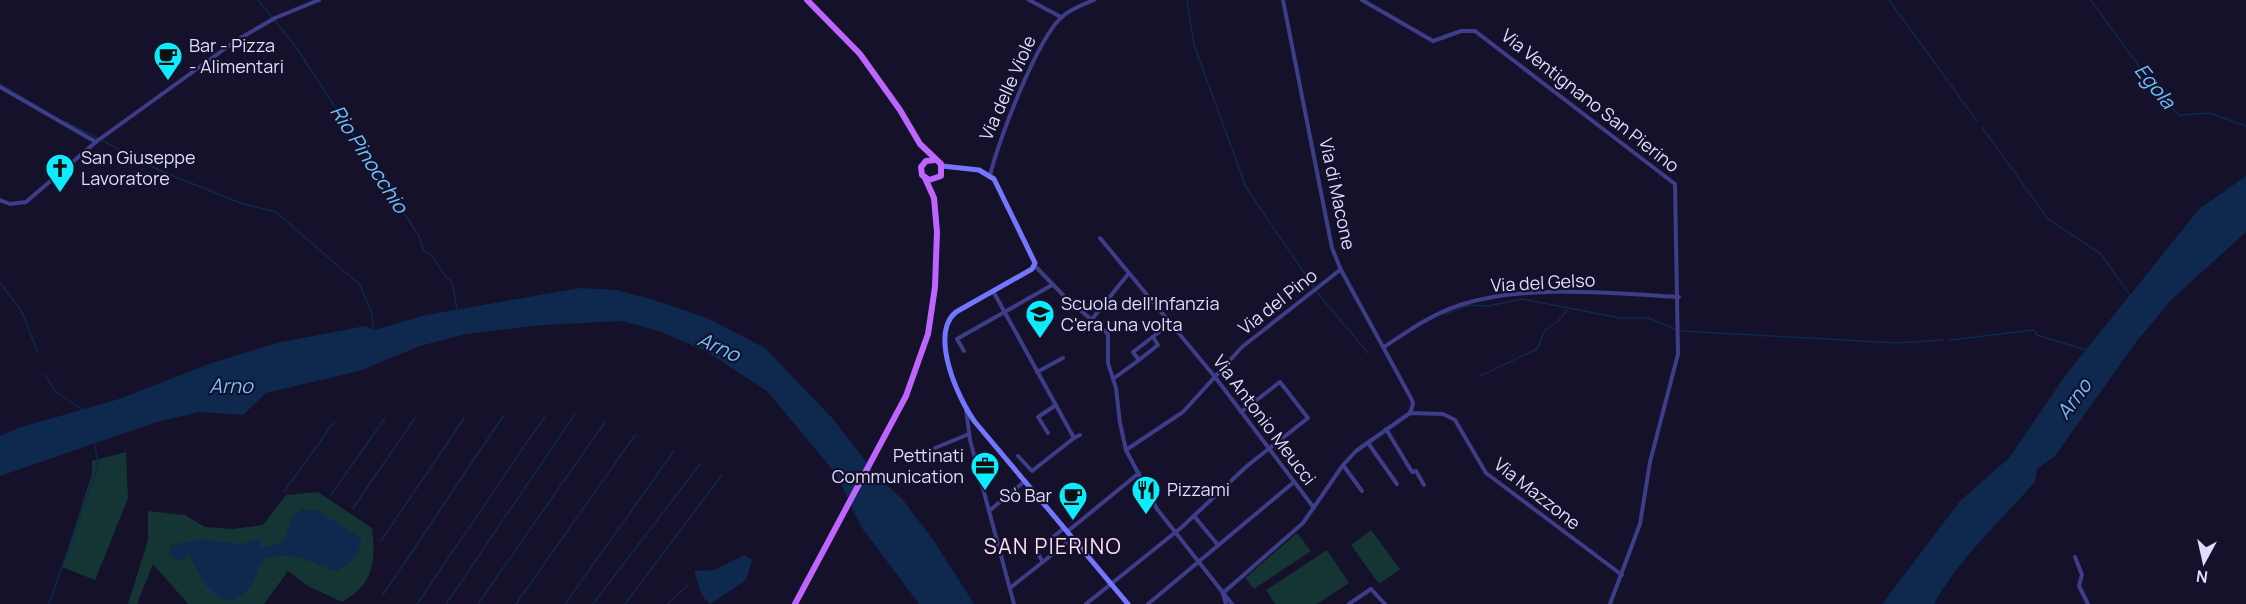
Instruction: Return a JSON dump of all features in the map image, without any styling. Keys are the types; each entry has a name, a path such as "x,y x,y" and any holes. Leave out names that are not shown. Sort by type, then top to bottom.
{"main road":[{"path":"807,0 860,54 900,110 920,144 942,166 934,198"},
{"path":"795,604 906,396 928,334 935,287 937,240 934,198 921,172 920,144"},
{"path":"922,165 928,160 935,160"},
{"path":"926,178 933,181 940,177"}],"street":[{"path":"0,200 10,204 26,202 98,140 237,40 275,18 319,0"},
{"path":"1029,0 1061,17"},
{"name":"Via delle Viole","path":"990,176 1008,117 1042,46 1061,17 1094,0"},
{"name":"Via di Macone","path":"1283,0 1327,226 1341,270 1412,400 1410,413"},
{"name":"Via Ventignano San Pierino","path":"1362,0 1425,38 1441,40 1461,31 1475,31 1675,184 1679,297 1678,354 1650,462 1644,506 1622,575 1610,604"},
{"path":"0,87 98,140"},
{"path":"942,166 979,170 990,176 997,184 1035,266 1052,285 1108,334 1108,363 1126,450 1157,509 1174,534 1232,604"},
{"path":"940,177 961,169"},
{"name":"Via Antonio Meucci","path":"1100,238 1215,377 1314,508"},
{"path":"1014,604 969,434 966,409 955,382 944,332 953,314 1035,266"},
{"name":"Via del Pino","path":"1126,450 1183,412 1242,347 1341,270"},
{"path":"1092,319 1129,273"},
{"path":"964,351 957,339 1052,285"},
{"path":"993,291 1074,438"},
{"name":"Via del Gelso","path":"1384,347 1436,314 1479,300 1520,294 1608,293 1679,297"},
{"path":"1139,360 1133,352 1171,323"},
{"path":"1113,379 1158,345 1153,337"},
{"path":"1037,372 1063,358"},
{"path":"1086,604 1174,534 1269,449 1308,418 1280,382 1241,412"},
{"path":"1048,433 1038,417 1056,405"},
{"path":"966,409 1128,604"},
{"path":"1223,593 1297,529 1343,465 1368,442 1410,413"},
{"name":"Via Mazzone","path":"1410,413 1443,414 1455,420 1486,473 1622,575"},
{"path":"1386,429 1412,472 1416,471 1424,485"},
{"path":"935,448 969,434"},
{"path":"1018,456 1032,471 1080,435"},
{"path":"1368,442 1396,484"},
{"path":"1343,465 1362,491"},
{"path":"1043,562 1036,551 1139,473"},
{"path":"989,511 1026,480"},
{"path":"1148,604 1294,482"},
{"path":"1194,516 1218,545"},
{"path":"1010,588 1073,538"},
{"path":"2075,557 2082,575 2079,586 2088,604"},
{"path":"1349,604 1371,589 1384,604"},
{"path":"1223,593 1226,604"}],"green space":[{"path":"126,452 128,498 95,580 62,567 92,474 92,461"},
{"path":"318,492 372,528 373,562 367,580 361,588 342,602 308,586 288,571 264,604 188,604 153,564 137,604 128,604 148,540 148,511 185,515 205,527 232,529 263,525 286,495"},
{"path":"1371,530 1400,569 1379,584 1351,545"},
{"path":"1297,533 1311,551 1254,589 1245,578"},
{"path":"1327,550 1349,583 1317,604 1275,604 1266,590"}],"water":[{"name":"Arno","path":"2246,176 2246,232 2172,299 2136,342 2055,456 2037,469 2035,482 1967,556 1934,604 1882,604 1961,500 2009,458 2065,376 2199,209"},
{"name":"Arno","path":"580,288 616,290 651,299 707,318 765,348 833,419 878,477 903,500 934,541 974,604 919,604 862,528 836,474 767,391 707,352 662,332 622,321 542,325 466,334 420,346 359,371 266,393 243,415 200,412 157,422 0,476 0,436 18,428 119,399 209,364 276,343 365,326 374,330 426,315"},
{"path":"303,509 316,510 361,538 359,550 350,562 336,571 294,557 265,558 249,587 231,601 209,589 189,555 178,561 169,554 172,545 201,539 240,544 260,539 261,548 284,542 293,515"},
{"path":"745,555 752,560 746,580 710,604 702,596 694,571 714,570"}],"waterway":[{"name":"Rio Pinocchio","path":"258,0 296,47 419,236 424,251 432,257 444,275 452,282 457,309"},
{"path":"1187,0 1194,45 1246,187 1319,295 1368,353"},
{"path":"1889,0 1977,121"},
{"name":"Egola","path":"2091,0 2161,97 2179,115 2210,113 2246,126"},
{"path":"0,84 43,110"},
{"path":"66,122 161,171 243,204 276,212 360,285 372,313 374,332"},
{"path":"1982,127 2048,219 2101,254 2129,294"},
{"path":"0,283 21,310 38,353"},
{"path":"1444,314 1471,305 1488,306 1522,299 1620,318 1649,318 1675,329"},
{"path":"1480,376 1537,349 1545,330 1558,321 1567,310"},
{"path":"1950,340 2034,330 2037,335 2086,350"},
{"path":"1682,331 1897,343 1943,340"},
{"path":"45,375 55,391 81,409"},
{"path":"446,604 575,414"},
{"path":"382,596 504,415"},
{"path":"417,604 545,416"},
{"path":"331,495 385,418"},
{"path":"353,508 415,418"},
{"path":"381,541 464,418"},
{"path":"284,492 334,422"},
{"path":"478,604 605,422"},
{"path":"516,604 635,435"},
{"path":"49,604 98,465 95,446"},
{"path":"565,604 674,451"},
{"path":"593,604 700,464"},
{"path":"625,604 722,475"},
{"path":"668,604 688,585"}],"place":[{"name":"Bar - Pizza - Alimentari","path":"168,82"},
{"name":"San Giuseppe Lavoratore","path":"60,194"},
{"name":"Scuola dell'Infanzia C'era una volta","path":"1040,340"},
{"name":"Pettinati Communication","path":"985,492"},
{"name":"Pizzami","path":"1146,516"},
{"name":"Sò Bar","path":"1073,522"}],"district":[{"name":"SAN PIERINO","path":"1053,547"}]}
